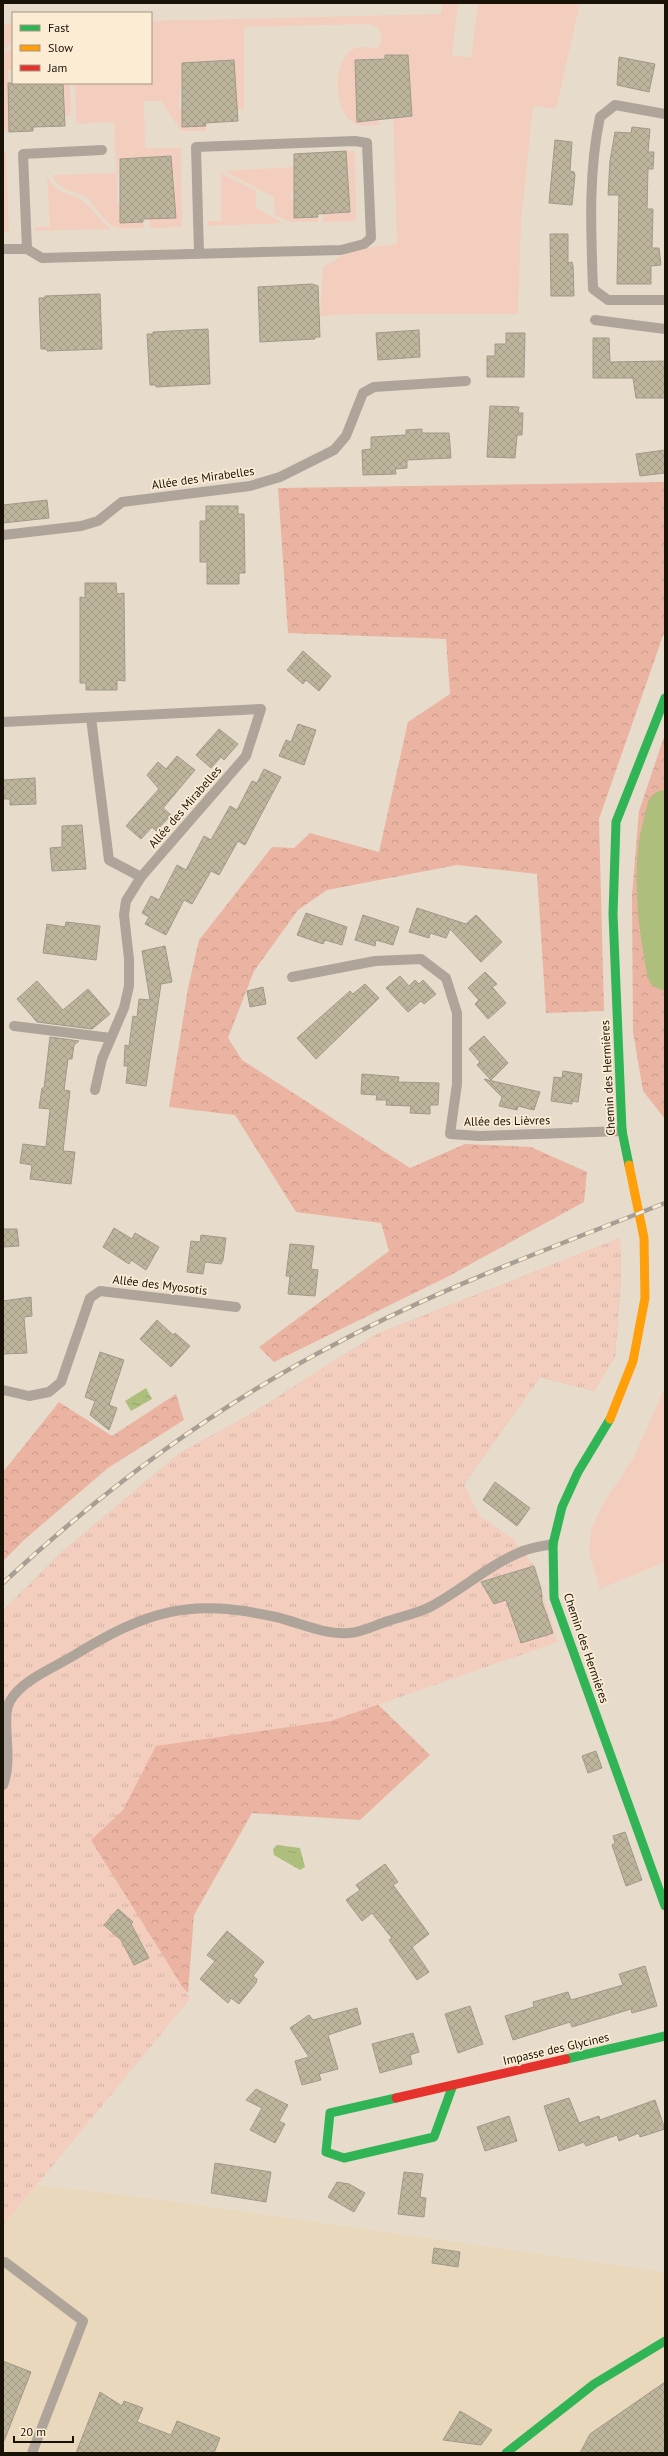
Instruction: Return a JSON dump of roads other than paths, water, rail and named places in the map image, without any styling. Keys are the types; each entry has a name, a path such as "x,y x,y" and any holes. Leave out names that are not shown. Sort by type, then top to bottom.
{"street":[{"name":"Chemin des Hermières","path":"665,698 616,822 613,914 622,1131 644,1238 645,1298 633,1362 610,1422 578,1472 562,1507 554,1544 554,1598 665,1906"},
{"name":"Impasse des Glycines","path":"453,2085 434,2137 344,2158 326,2152 330,2113 665,2036"},
{"path":"506,2453 594,2384 665,2341"}],"lane":[{"path":"665,114 615,105 600,117 594,142 591,221 593,289 608,300 665,300"},
{"path":"3,249 27,249 42,258 341,250 364,244 371,238 367,143 355,141 196,147 199,253"},
{"path":"27,249 23,154 102,150"},
{"path":"595,320 665,329"},
{"name":"Allée des Mirabelles","path":"3,534 81,526 98,521 122,502 250,486 280,477 334,450 346,436 363,393 374,387 466,381"},
{"name":"Allée des Mirabelles","path":"3,722 261,709 246,756 141,877 126,901 124,915 129,959 129,986 124,1008 102,1058 95,1090"},
{"path":"91,718 109,860 141,877"},
{"name":"Allée des Lièvres","path":"292,977 375,961 421,960 446,978 457,1013 457,1084 450,1134 479,1136 622,1131"},
{"path":"14,1026 111,1038"},
{"name":"Allée des Myosotis","path":"3,1390 29,1396 49,1392 61,1382 90,1298 100,1291 236,1307"},
{"path":"3,1785 8,1774 9,1750 6,1724 9,1702 26,1684 99,1640 146,1617 186,1608 240,1609 292,1621 319,1631 350,1634 428,1608 464,1587 498,1564 524,1551 554,1544"},
{"path":"5,2262 83,2321 32,2453"}],"water":[{"path":"146,1388 152,1399 131,1411 125,1401"},
{"path":"277,1845 300,1848 305,1867 300,1870 274,1855 273,1849"}],"waterway":[{"path":"665,808 658,834 655,866 655,896 665,972"}],"railway":[{"path":"3,1583 81,1514 164,1450 250,1392 295,1366 380,1321 420,1302 542,1251 665,1203"}]}
